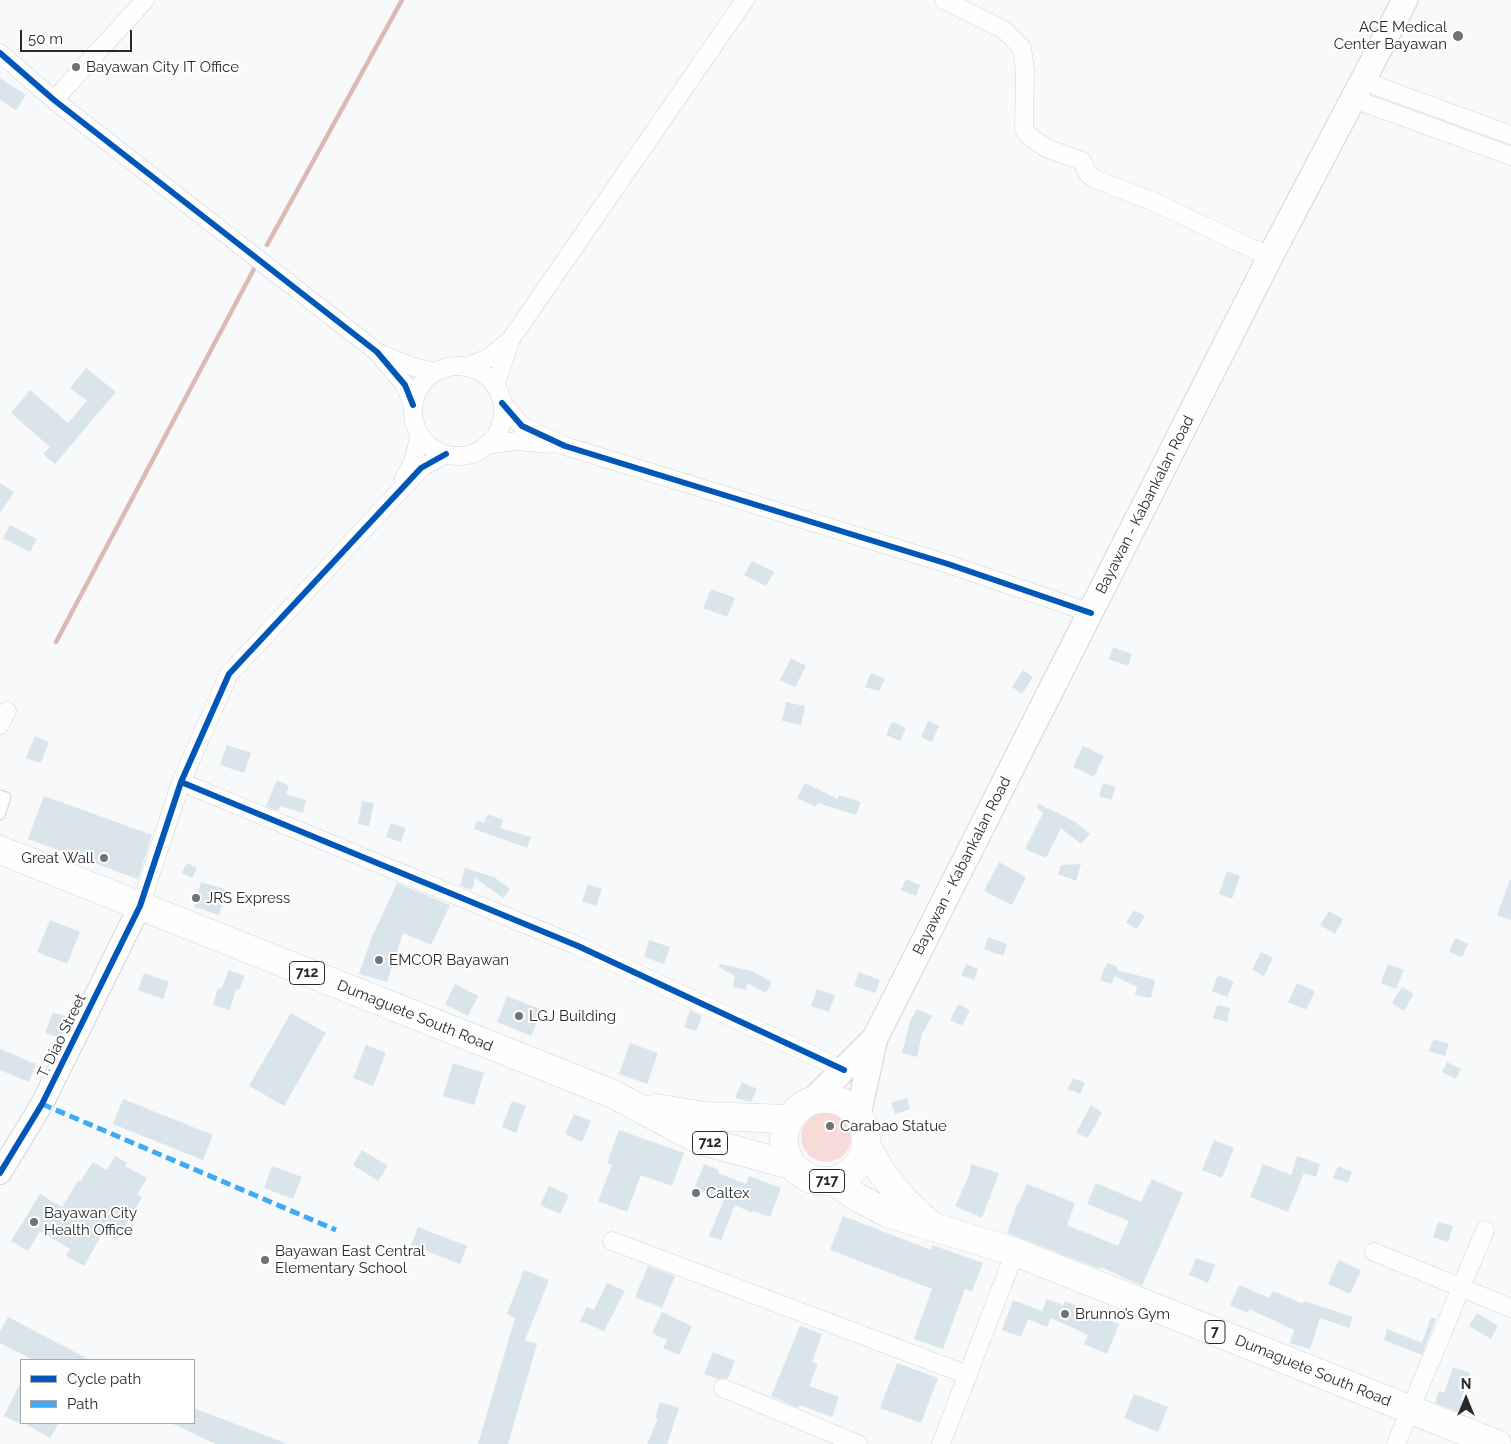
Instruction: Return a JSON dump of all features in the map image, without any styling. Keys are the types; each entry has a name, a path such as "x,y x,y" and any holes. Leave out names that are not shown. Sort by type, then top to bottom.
{"highway":[{"name":"Dumaguete South Road","path":"0,850 635,1104 699,1140 791,1165"},
{"path":"788,1119 799,1106 814,1099 830,1098 846,1104 858,1115 865,1129 866,1145"},
{"name":"Dumaguete South Road","path":"635,1104 705,1116 788,1119"},
{"name":"717","path":"788,1119 783,1134 784,1150 791,1165 803,1176 819,1181 835,1182 850,1173 861,1161 866,1145"},
{"name":"Dumaguete South Road","path":"866,1145 892,1186 932,1227"},
{"name":"Dumaguete South Road","path":"835,1182 855,1196 887,1213 1015,1252 1497,1444"}],"main road":[{"name":"Bayawan - Kabankalan Road","path":"858,1115 876,1038 1270,257 1405,0"},
{"name":"Bayawan - Kabankalan Road","path":"814,1099 876,1038"}],"street":[{"path":"54,100 145,0"},
{"path":"465,367 489,358 511,338 745,0"},
{"path":"944,0 1004,30 1022,48 1025,70 1024,128 1029,136 1046,148 1082,161 1088,174 1095,179 1152,201 1270,257"},
{"path":"0,53 54,100 376,352 405,385 414,404 415,426 429,445 446,454 467,454 486,445 517,441 565,446"},
{"path":"1359,90 1511,135"},
{"path":"1359,90 1511,156"},
{"path":"486,445 499,429 503,412 499,395 511,338"},
{"path":"376,352 414,367 436,372"},
{"path":"414,404 421,385 436,372 455,366 465,367 483,374 522,426 565,446 948,564 1091,613"},
{"path":"397,493 414,462 420,435"},
{"path":"140,906 182,782 229,674 421,468 446,454"},
{"path":"182,782 578,946 844,1070"},
{"name":"T. Diao Street","path":"0,1173 42,1104 140,906"},
{"path":"1396,1444 1485,1230"},
{"path":"612,1241 968,1375"},
{"path":"942,1444 1015,1252"},
{"path":"1374,1252 1511,1308"},
{"path":"723,1388 858,1444"}],"lane":[{"path":"0,794 6,796 0,815"}],"shaded area":[{"path":"826,1112 835,1114 846,1123 851,1137 849,1146 840,1157 826,1162 817,1160 806,1151 801,1137 803,1128 812,1117"}],"building":[{"path":"0,78 26,95 16,110 0,100"},
{"path":"86,368 116,392 55,464 43,454 50,447 11,413 30,390 68,423 87,401 70,388"},
{"path":"0,483 14,492 0,513"},
{"path":"10,525 37,539 30,552 3,538"},
{"path":"752,561 774,572 766,586 744,575"},
{"path":"711,589 735,598 727,617 703,608"},
{"path":"1113,647 1132,654 1128,666 1109,659"},
{"path":"791,658 806,666 795,687 780,680"},
{"path":"1023,670 1033,677 1022,694 1012,687"},
{"path":"871,673 885,679 879,691 865,687"},
{"path":"786,702 805,706 801,725 782,721"},
{"path":"928,721 939,726 932,742 921,737"},
{"path":"892,722 906,728 900,741 886,735"},
{"path":"35,736 49,742 41,763 26,758"},
{"path":"227,745 251,753 244,773 220,765"},
{"path":"1083,746 1104,756 1094,777 1073,767"},
{"path":"277,780 289,786 286,794 306,800 303,813 280,806 278,811 266,806"},
{"path":"805,783 838,799 839,795 861,802 856,815 818,803 816,807 797,798"},
{"path":"1103,783 1116,787 1111,800 1099,796"},
{"path":"44,796 152,835 138,879 28,839"},
{"path":"362,801 374,803 369,826 358,824"},
{"path":"1039,804 1074,821 1090,834 1081,844 1061,828 1046,858 1025,849 1043,813 1037,808"},
{"path":"488,814 503,820 500,828 531,837 527,848 474,829 477,821 484,823"},
{"path":"391,823 406,828 401,842 386,837"},
{"path":"999,862 1026,877 1012,905 984,891"},
{"path":"187,863 197,868 192,878 181,873"},
{"path":"1081,864 1076,881 1058,874 1061,865"},
{"path":"465,868 494,877 510,889 503,898 475,878 472,890 460,886"},
{"path":"1227,871 1240,876 1232,899 1219,894"},
{"path":"906,879 920,885 916,896 901,890"},
{"path":"1511,880 1511,920 1497,915"},
{"path":"201,882 227,890 219,915 194,907"},
{"path":"397,883 450,905 431,945 403,933 387,982 359,974 371,939"},
{"path":"588,884 602,889 596,906 582,901"},
{"path":"1134,910 1145,916 1137,929 1126,923"},
{"path":"1329,911 1343,919 1335,934 1320,925"},
{"path":"50,920 80,932 67,964 37,952"},
{"path":"988,937 1007,944 1003,956 984,949"},
{"path":"1455,938 1468,944 1462,957 1449,952"},
{"path":"649,940 670,947 664,964 644,957"},
{"path":"1261,952 1273,958 1264,976 1252,970"},
{"path":"1107,963 1118,967 1117,970 1155,980 1151,998 1135,995 1137,987 1115,976 1111,984 1100,980"},
{"path":"720,964 752,971 772,982 766,993 747,983 746,990 733,987 735,976 719,967"},
{"path":"966,964 978,969 974,980 961,975"},
{"path":"1388,964 1404,970 1396,989 1381,983"},
{"path":"229,970 245,976 239,990 236,989 230,1010 213,1005 218,988 221,989"},
{"path":"859,972 880,980 875,993 854,986"},
{"path":"144,973 169,982 163,999 138,990"},
{"path":"1218,975 1234,982 1227,997 1212,991"},
{"path":"1297,983 1315,991 1306,1010 1288,1002"},
{"path":"455,984 478,996 468,1016 445,1004"},
{"path":"1402,987 1414,994 1404,1011 1392,1003"},
{"path":"817,989 835,995 829,1012 811,1006"},
{"name":"LGJ Building","path":"507,996 542,1010 531,1036 497,1022"},
{"path":"958,1004 970,1010 962,1026 950,1020"},
{"path":"1217,1005 1230,1008 1227,1022 1213,1018"},
{"path":"917,1009 932,1016 922,1034 917,1057 902,1053 910,1021"},
{"path":"690,1010 702,1016 696,1031 684,1027"},
{"path":"53,1012 70,1018 60,1038 45,1033"},
{"path":"291,1013 326,1033 284,1106 249,1086"},
{"path":"1433,1039 1449,1044 1445,1056 1429,1051"},
{"path":"630,1043 658,1053 647,1084 619,1074"},
{"path":"366,1045 386,1053 373,1086 353,1078"},
{"path":"0,1049 36,1064 29,1082 0,1070"},
{"path":"1447,1062 1461,1069 1456,1079 1442,1072"},
{"path":"453,1063 484,1073 474,1105 443,1096"},
{"path":"1073,1078 1085,1083 1080,1094 1068,1089"},
{"path":"742,1082 757,1089 751,1102 735,1098"},
{"path":"907,1098 910,1109 895,1114 891,1103"},
{"path":"123,1099 213,1135 203,1160 113,1124"},
{"path":"512,1101 526,1106 516,1133 502,1127"},
{"path":"1091,1105 1102,1113 1088,1138 1076,1133"},
{"path":"574,1114 591,1121 582,1142 565,1134"},
{"path":"619,1130 684,1153 672,1186 641,1175 627,1212 598,1201 612,1165 607,1163"},
{"path":"1214,1140 1234,1148 1222,1178 1202,1170"},
{"path":"362,1150 388,1166 378,1181 353,1165"},
{"path":"115,1156 127,1163 125,1166 147,1178 137,1195 142,1197 117,1240 103,1232 84,1266 66,1256 70,1249 40,1231 28,1251 11,1241 40,1194 62,1207 78,1181 80,1182 93,1162 107,1170"},
{"path":"1297,1156 1320,1164 1316,1177 1304,1173 1288,1212 1250,1197 1263,1164 1291,1175"},
{"path":"704,1164 719,1170 718,1173 746,1184 749,1176 781,1188 770,1217 753,1211 752,1213 735,1205 721,1240 709,1236 724,1200 694,1189"},
{"path":"971,1164 999,1173 982,1218 955,1206 969,1176"},
{"path":"272,1166 302,1177 293,1199 264,1188"},
{"path":"1338,1166 1352,1172 1348,1183 1333,1178"},
{"path":"1152,1179 1183,1193 1142,1286 1101,1267 1100,1269 1007,1233 1018,1202 1027,1184 1075,1203 1067,1225 1118,1246 1129,1221 1087,1204 1096,1183 1141,1202"},
{"path":"549,1186 569,1195 560,1214 540,1205"},
{"path":"843,1216 931,1250 932,1245 983,1263 972,1291 965,1289 943,1349 914,1339 932,1289 830,1250"},
{"path":"1438,1222 1453,1226 1448,1242 1433,1237"},
{"path":"418,1227 467,1246 460,1264 411,1245"},
{"path":"1196,1258 1215,1265 1208,1283 1189,1275"},
{"path":"1339,1260 1361,1270 1350,1294 1328,1284"},
{"path":"648,1266 675,1276 662,1308 635,1297"},
{"path":"524,1270 549,1280 525,1340 537,1344 508,1444 478,1444 515,1318 507,1314"},
{"path":"607,1283 625,1291 604,1331 580,1321 587,1307 594,1310"},
{"path":"1239,1285 1269,1298 1273,1291 1303,1304 1304,1301 1353,1317 1349,1328 1320,1318 1310,1349 1290,1343 1294,1330 1249,1309 1248,1313 1230,1305"},
{"path":"1047,1299 1063,1305 1065,1301 1119,1324 1107,1354 1084,1344 1088,1335 1051,1318 1047,1327 1028,1319 1021,1337 1002,1330 1013,1300 1042,1311"},
{"path":"662,1312 692,1326 679,1355 663,1348 667,1340 652,1333"},
{"path":"1477,1313 1498,1326 1491,1339 1469,1326"},
{"path":"8,1317 88,1359 31,1359 0,1343 0,1332"},
{"path":"1431,1317 1436,1319 1422,1355 1384,1340 1387,1329 1422,1343"},
{"path":"800,1326 822,1334 812,1362 818,1364 809,1386 839,1397 832,1417 800,1405 798,1408 771,1396"},
{"path":"713,1352 735,1361 728,1378 718,1379 704,1374"},
{"path":"897,1363 938,1378 921,1423 880,1408"},
{"path":"1453,1367 1470,1373 1461,1400 1465,1401 1460,1413 1435,1403 1439,1391 1444,1393"},
{"path":"20,1383 20,1424 4,1416"},
{"path":"1134,1394 1168,1407 1158,1432 1124,1418"},
{"path":"660,1402 679,1408 667,1444 647,1444 658,1419 655,1418"},
{"path":"195,1408 285,1443 285,1444 216,1444 173,1424 195,1424"},
{"path":"26,1424 58,1424 50,1438"}],"waterway":[{"path":"267,245 402,0"},
{"path":"56,642 255,267"}],"marked path":[{"path":"42,1104 336,1230"}],"cycle path":[{"path":"0,53 54,100 377,352 405,385 413,405"},
{"path":"502,403 522,426 565,446 948,564 1091,613"},
{"path":"0,1173 42,1104 140,906 181,782 229,674 421,468 446,454"},
{"path":"181,782 578,946 844,1070"}],"place":[{"name":"ACE Medical Center Bayawan","path":"1458,36"},
{"name":"Bayawan City IT Office","path":"76,67"},
{"name":"Great Wall","path":"104,858"},
{"name":"JRS Express","path":"196,898"},
{"name":"EMCOR Bayawan","path":"379,960"},
{"name":"LGJ Building","path":"519,1016"},
{"name":"Carabao Statue","path":"830,1126"},
{"name":"Caltex","path":"696,1193"},
{"name":"Bayawan City Health Office","path":"34,1222"},
{"name":"Bayawan East Central Elementary School","path":"265,1260"},
{"name":"Brunno’s Gym","path":"1065,1314"}]}
